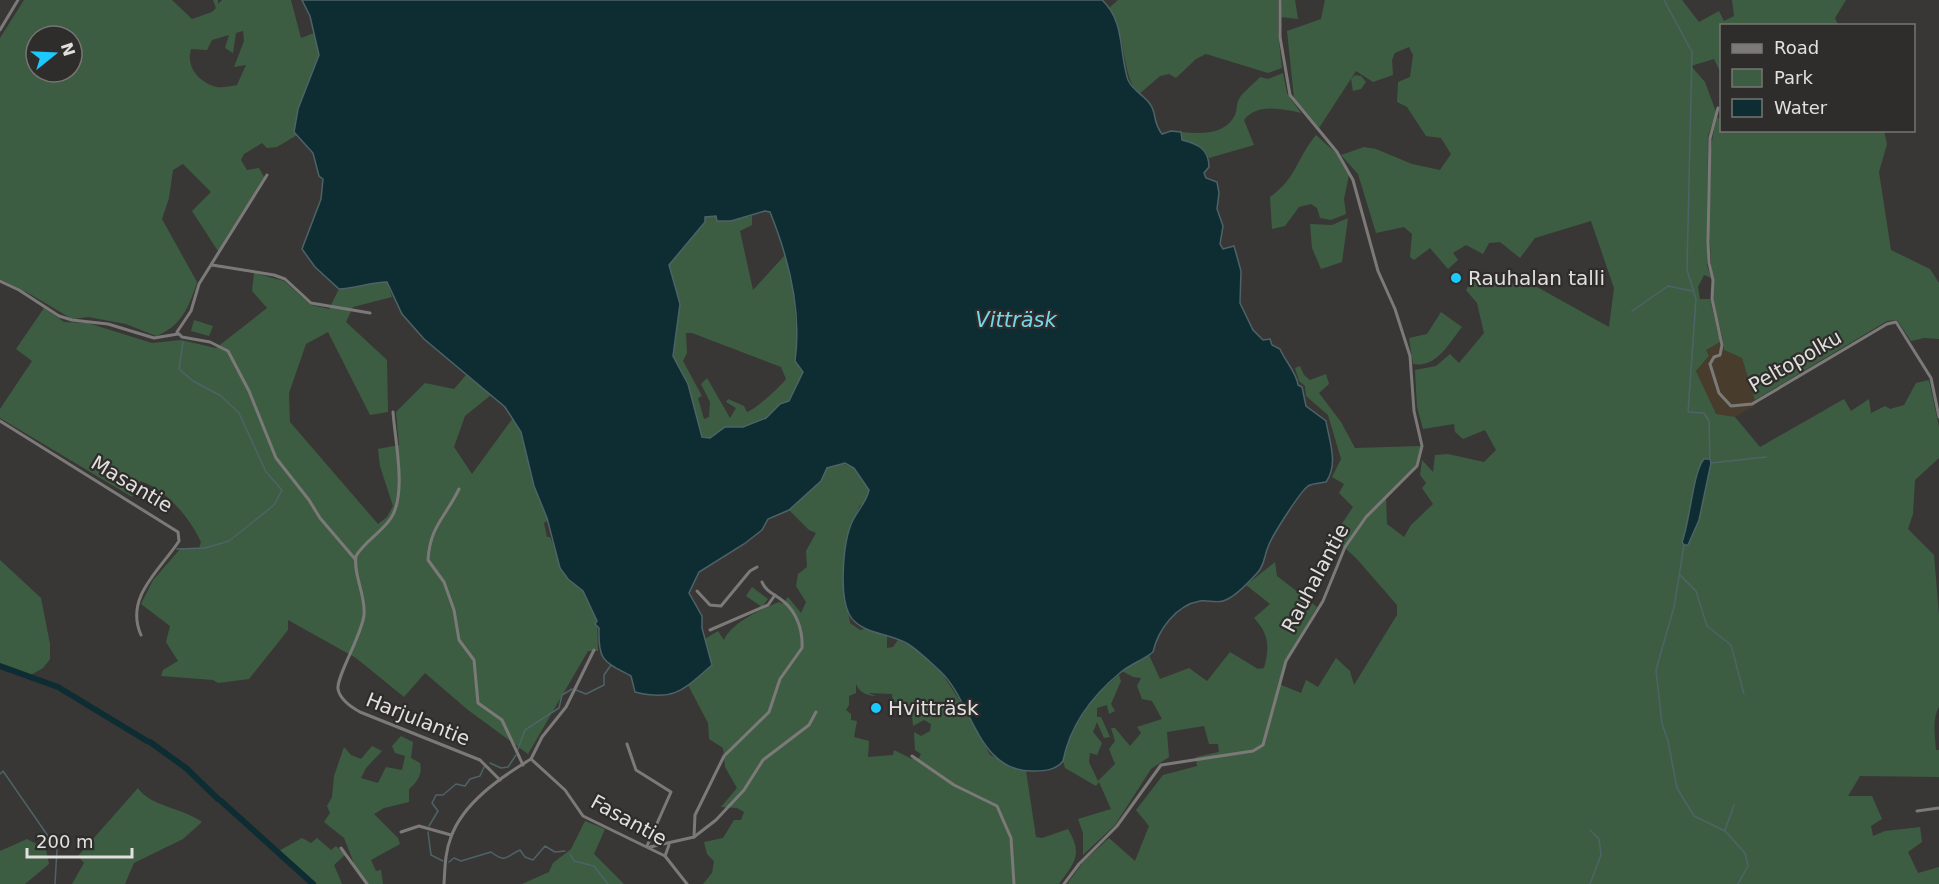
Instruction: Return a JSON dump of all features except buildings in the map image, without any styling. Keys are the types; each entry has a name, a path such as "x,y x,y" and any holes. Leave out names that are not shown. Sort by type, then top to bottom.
{"street":[{"path":"0,30 18,0"},
{"name":"Rauhalantie","path":"1064,884 1079,864 1117,826 1161,765 1253,751 1263,745 1286,661 1323,601 1345,547 1366,517 1417,466 1421,459 1422,446 1412,397 1412,366 1398,318 1378,271 1353,180 1337,152 1290,95 1280,37 1280,0"},
{"name":"Peltopolku","path":"1718,108 1710,138 1708,242 1713,280 1712,301 1722,345 1720,355 1714,357 1710,364 1719,393 1731,406 1752,404 1880,328 1896,322 1930,378 1939,417"},
{"path":"178,334 178,329 191,311 199,284 267,175"},
{"path":"212,265 274,275 285,279 311,303 370,313"},
{"path":"0,281 66,318 108,324 154,338 178,334 210,342 228,351 249,391 276,458 320,518 355,559 362,546 391,518 396,506 399,489 393,412"},
{"name":"Masantie","path":"0,421 178,532 179,541 144,588 138,602 136,626 141,634"},
{"path":"459,489 450,508 433,531 428,560 444,582 454,609 459,640 474,660 478,704 502,720 523,765"},
{"name":"Harjulantie","path":"355,559 362,590 364,615 355,647 338,682 342,698 360,712 480,760 500,780"},
{"path":"697,591 710,605 722,606 750,571 757,567"},
{"path":"694,837 695,814 723,756 770,712 780,678 802,648 801,632 795,616 790,608 762,582"},
{"path":"710,630 768,605 775,595"},
{"path":"444,884 446,857 451,835 478,798 531,759 542,737 566,707 594,650"},
{"path":"627,744 636,770 669,788 671,792 649,846 669,845 694,837 716,820 744,790 763,760 809,724 816,712"},
{"path":"912,756 954,785 997,806 1011,838 1014,884"},
{"name":"Fasantie","path":"531,759 565,790 583,816 649,846 665,856 687,884"},
{"path":"1917,811 1939,808"},
{"path":"401,832 419,826 451,835"},
{"path":"665,856 669,845"},
{"path":"341,848 367,884"}],"shaded area":[{"path":"1720,342 1723,343 1724,350 1742,358 1757,404 1735,417 1716,415 1696,371 1709,357 1706,350"}],"green space":[{"path":"24,0 172,0 192,19 212,12 216,8 213,0 218,0 218,4 222,0 291,0 301,38 314,33 319,55 298,109 294,132 297,135 277,147 267,148 262,143 244,154 241,160 247,170 259,168 264,177 218,251 192,211 211,192 183,164 173,170 169,198 162,219 197,282 191,300 178,322 156,336 126,324 88,317 72,319 0,279 0,38","holes":["243,31 244,41 234,67 246,65 237,85 216,87 202,80 194,72 190,61 191,49 207,50 212,40 229,35 225,48 233,53 236,33"]},
{"path":"1118,0 1278,0 1278,32 1282,68 1268,73 1206,54 1196,59 1176,78 1169,74 1160,76 1138,95 1128,74 1119,28 1109,8"},
{"path":"1282,0 1295,0 1298,19 1281,17"},
{"path":"1325,0 1682,0 1699,22 1719,11 1724,21 1734,16 1732,0 1846,0 1835,18 1838,24 1720,24 1720,71 1714,59 1691,66 1705,82 1716,112 1708,136 1707,265 1711,278 1704,275 1698,287 1700,299 1710,299 1720,342 1706,350 1709,356 1696,371 1716,414 1735,417 1760,447 1844,399 1851,411 1869,399 1871,413 1885,406 1890,409 1904,405 1916,383 1929,380 1939,427 1939,458 1915,480 1913,514 1908,529 1934,555 1939,615 1939,707 1934,728 1936,750 1939,750 1939,777 1860,776 1848,796 1872,796 1882,819 1871,826 1873,836 1885,831 1920,827 1922,842 1908,852 1918,873 1939,867 1939,884 1067,884 1084,861 1109,838 1135,861 1149,826 1136,810 1163,775 1197,766 1196,757 1219,752 1218,744 1209,744 1204,726 1167,732 1169,757 1151,769 1115,825 1083,855 1083,833 1078,819 1111,809 1099,782 1096,786 1065,768 1063,761 1070,735 1094,697 1119,675 1121,681 1111,704 1115,711 1109,714 1107,705 1097,708 1097,717 1101,717 1110,737 1104,738 1097,722 1093,732 1102,743 1097,755 1090,753 1089,762 1098,781 1115,764 1109,749 1115,741 1111,728 1115,728 1130,746 1141,733 1137,727 1162,719 1152,701 1142,699 1137,686 1141,678 1133,677 1122,671 1149,655 1160,679 1189,668 1207,681 1230,652 1258,669 1264,668 1267,641 1263,630 1254,618 1270,604 1246,585 1275,562 1277,576 1317,607 1286,661 1279,684 1301,693 1306,680 1318,687 1336,658 1350,671 1354,685 1397,615 1397,605 1356,558 1333,537 1353,507 1339,493 1344,484 1332,477 1341,459 1328,415 1306,396 1305,386 1299,381 1295,368 1300,366 1304,375 1310,380 1326,374 1329,384 1319,393 1341,422 1355,448 1421,446 1416,466 1386,497 1387,524 1404,537 1411,525 1433,504 1422,488 1426,483 1420,475 1422,460 1433,472 1435,455 1448,454 1484,462 1496,450 1485,430 1463,439 1455,432 1454,424 1423,429 1417,407 1415,370 1436,366 1450,354 1459,363 1484,333 1477,303 1466,290 1473,278 1497,284 1528,282 1609,327 1614,288 1591,221 1535,238 1520,258 1500,242 1489,243 1483,254 1466,245 1453,253 1458,260 1448,269 1430,248 1414,260 1410,257 1412,234 1404,227 1376,233 1358,174 1341,155 1364,147 1376,149 1412,164 1440,170 1451,154 1441,138 1426,136 1407,107 1397,102 1398,82 1410,77 1413,55 1409,47 1395,53 1392,60 1393,75 1373,82 1356,71 1319,128 1294,98 1287,31 1321,19"},
{"path":"1283,73 1287,93 1301,113 1263,109 1249,115 1244,120 1254,145 1209,158 1205,151 1181,140 1181,132 1204,133 1219,130 1231,122 1240,98 1260,77 1268,79"},
{"path":"1355,75 1361,76 1366,82 1361,89 1353,91 1351,79"},
{"path":"1717,117 1720,119 1720,132 1884,132 1887,144 1879,172 1891,250 1930,269 1939,283 1939,339 1924,338 1911,341 1897,320 1887,321 1755,400 1742,358 1724,350 1714,303 1709,230 1709,182"},
{"path":"1316,135 1336,153 1349,175 1344,199 1346,214 1331,220 1320,218 1317,208 1311,204 1299,207 1285,226 1272,229 1270,197 1286,183"},
{"path":"716,216 717,221 752,216 752,225 740,231 753,290 785,255 793,287 797,342 803,372 789,401 780,404 766,418 743,427 725,427 710,438 702,436 688,384 673,356 680,304 669,265 705,222 705,217","holes":["686,333 692,333 781,367 786,379 768,397 747,412 744,406 728,399 726,402 736,408 730,418 707,378 701,384 710,402 709,417 704,419 698,398 702,396 683,361 687,353"]},
{"path":"1348,218 1342,262 1321,269 1312,248 1310,224 1332,225"},
{"path":"254,273 284,281 311,305 329,309 339,289 387,282 392,297 353,307 346,322 387,360 388,412 370,415 328,332 306,344 289,393 290,422 378,524 387,517 393,506 380,466 378,449 399,445 396,412 425,383 454,389 466,375 491,395 465,416 454,447 472,474 513,418 521,432 534,486 547,518 544,523 547,537 550,537 568,579 583,591 597,621 598,651 588,651 528,754 468,710 425,673 404,697 356,658 288,620 288,630 249,679 218,683 213,680 161,676 163,670 178,661 166,642 170,626 141,604 153,580 181,548 199,548 201,542 190,523 168,497 150,485 140,481 132,497 0,418 0,409 32,361 16,349 44,308 64,322 88,323 152,343 181,340 216,348 267,308 252,291"},
{"path":"1441,312 1462,327 1436,358 1429,362 1413,364 1409,338 1427,334"},
{"path":"194,320 213,326 209,336 191,331"},
{"path":"841,463 854,468 869,490 868,497 859,507 846,539 843,582 850,623 860,630 865,629 887,635 887,648 893,647 898,640 911,646 941,672 969,715 990,755 1026,771 1036,837 1042,838 1068,829 1073,838 1075,858 1059,884 703,884 712,873 714,861 707,854 704,842 723,838 734,820 741,820 744,812 737,808 721,807 737,788 725,767 723,748 709,739 708,723 688,685 712,665 705,639 718,631 724,640 740,622 779,602 783,604 788,597 801,613 806,602 796,586 798,574 807,567 806,551 816,533 809,530 789,510 821,481 827,468","holes":["856,684 870,695 876,696 868,693 892,694 893,702 899,703 899,709 905,709 912,715 913,726 924,720 931,724 930,731 921,736 914,732 915,750 921,754 919,758 912,759 894,750 893,755 868,757 869,741 854,737 857,721 851,720 851,714 846,710 849,705 849,696 856,693"]},
{"path":"0,560 41,598 50,644 50,659 43,668 27,677 0,665"},
{"path":"752,587 768,599 762,607 746,596"},
{"path":"401,736 413,742 411,758 420,763 420,774 409,789 409,802 384,808 374,814 398,838 400,844 371,860 376,871 381,870 383,884 368,884 357,871 344,838 324,822 330,813 327,806 332,797 334,776 344,747 351,755 361,759 372,746 382,751 366,768 361,778 378,783 386,767 402,770 405,756 395,753 392,746"},
{"path":"138,788 150,799 202,822 183,839 134,863 125,884 72,884 84,863 78,856"},
{"path":"585,821 605,829 594,854 624,884 522,884 549,872 553,863 571,849"},
{"path":"302,838 311,843 317,838 331,850 336,846 345,855 334,865 342,884 314,884 277,852"},
{"path":"27,839 46,849 49,864 25,884 0,884 0,851"}],"water":[{"name":"Vitträsk","path":"302,0 1102,0 1109,8 1118,27 1128,80 1152,107 1162,134 1171,131 1181,132 1182,140 1202,148 1207,156 1209,167 1204,173 1206,178 1217,182 1219,193 1217,209 1223,226 1220,244 1223,249 1234,246 1241,271 1240,303 1253,330 1263,340 1270,339 1272,345 1280,349 1298,385 1302,387 1306,406 1326,421 1333,460 1330,475 1326,482 1308,486 1299,497 1270,542 1260,569 1246,584 1223,601 1191,603 1176,613 1159,635 1153,652 1121,672 1101,691 1077,723 1063,761 1050,769 1034,771 1015,769 1000,761 978,733 961,700 940,671 908,644 860,626 849,614 843,581 846,542 852,522 869,490 854,468 845,463 827,468 821,481 789,510 768,519 762,530 744,544 699,572 689,593 702,616 702,628 712,665 686,687 670,694 649,695 635,692 631,676 604,659 601,654 599,628 595,624 597,621 583,591 568,579 560,568 547,518 534,486 521,432 505,407 424,339 402,314 387,282 339,289 315,267 302,249 321,199 323,179 319,176 313,153 294,132 298,109 319,55 310,16","holes":["765,211 770,212 783,248 792,285 797,323 795,361 803,372 789,401 780,404 766,418 743,427 725,427 710,438 702,437 688,384 673,356 680,304 669,265 705,222 705,217 716,216 717,221 731,221"]},
{"path":"1704,459 1710,459 1711,463 1699,520 1688,545 1684,545 1682,542 1694,485"}],"waterway":[{"path":"1664,0 1692,52 1687,270 1696,299 1688,412 1704,413 1709,421 1710,459"},
{"path":"1632,311 1668,286 1692,291"},
{"path":"177,549 205,548 229,541 274,505 282,490 266,472 239,413 221,396 193,381 179,369 183,342"},
{"path":"1711,463 1766,457"},
{"path":"1684,545 1674,607 1656,670 1662,724 1668,741 1677,788 1694,816 1725,831 1745,853 1748,866 1738,884"},
{"path":"1680,575 1696,591 1707,626 1731,645 1744,694"},
{"path":"576,690 586,694 604,685 604,675 611,665"},
{"path":"0,666 58,687 147,741"},
{"path":"518,749 525,730 559,708 562,695 572,689"},
{"path":"150,742 186,768 218,799"},
{"path":"490,763 501,768 508,767 516,755"},
{"path":"429,826 438,811 432,803 436,795 443,795 456,784 465,786 470,779 480,776 484,767"},
{"path":"0,774 3,771 57,849 55,884"},
{"path":"221,801 313,884"},
{"path":"1725,830 1734,805"},
{"path":"1590,830 1599,839 1601,855 1590,884"},
{"path":"428,832 431,855 443,861"},
{"path":"449,862 454,858 461,861 491,852 504,858 520,850 525,857 533,860 545,846 555,852 565,851"},
{"path":"570,854 574,861 594,866 608,884"}],"place":[{"name":"Rauhalan talli","path":"1456,278"},
{"name":"Hvitträsk","path":"876,708"}]}
